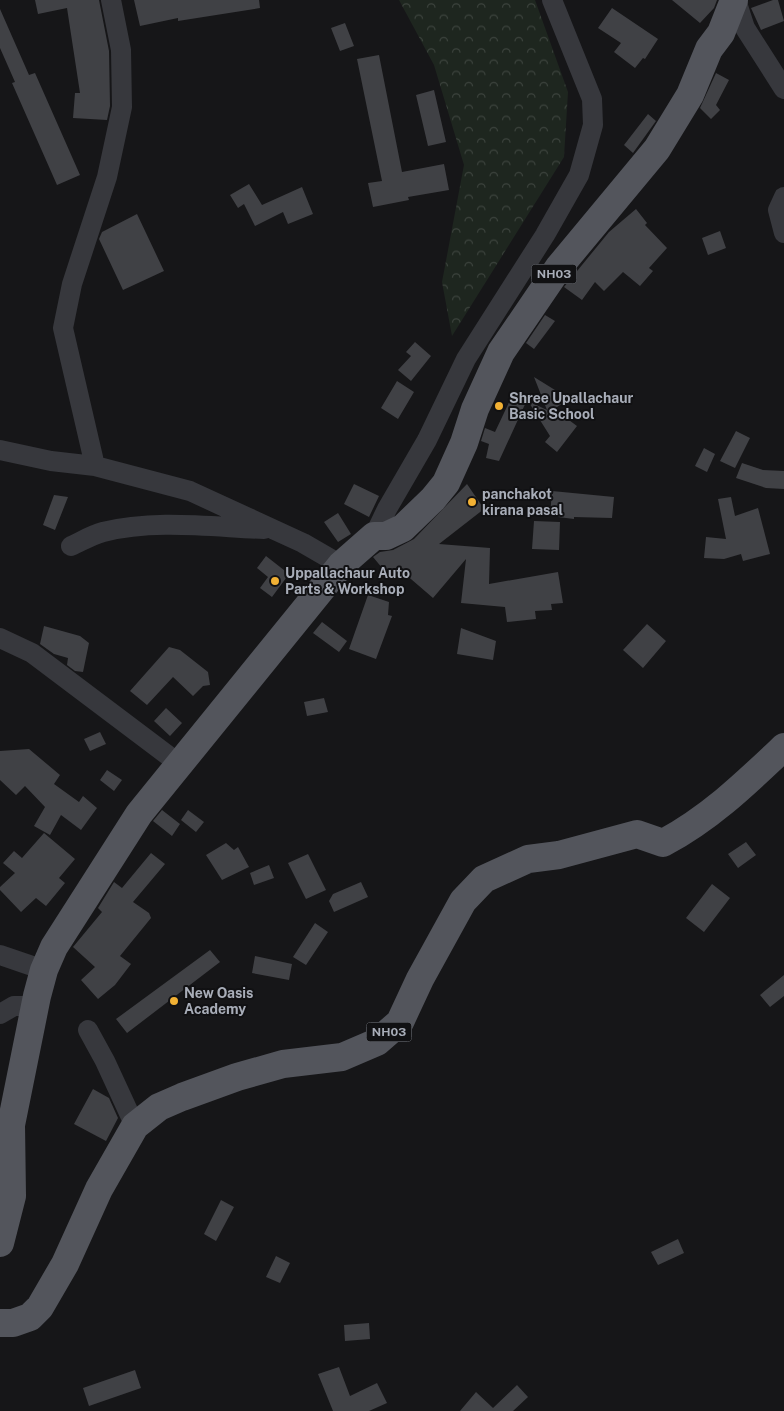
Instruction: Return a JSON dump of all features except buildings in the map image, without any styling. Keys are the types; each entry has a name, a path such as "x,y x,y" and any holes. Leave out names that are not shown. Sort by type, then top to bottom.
{"main road":[{"name":"NH03","path":"0,1243 12,1196 6,1130 44,970 54,947 105,864 139,814 178,763 341,565 374,536 386,536 403,528 433,499 446,483 464,443 474,408 501,352 559,267 666,134 690,95 709,49 721,33 735,0"},
{"name":"NH03","path":"0,1323 13,1323 30,1317 48,1295 65,1264 98,1189 135,1126 159,1108 182,1096 283,1064 342,1057 378,1042 400,1022 420,979 463,901 484,879 528,859 559,854 637,834 663,843 719,808 784,747"}],"street":[{"path":"95,466 63,328 72,284 107,177 122,108 121,50 111,0"},
{"path":"374,536 386,509 427,440 466,358 545,236 578,175 593,125 592,99 552,0"},
{"path":"735,0 745,28 784,89"},
{"path":"784,196 778,210 784,233"},
{"path":"0,450 51,461 95,466 190,491 274,530 341,565"},
{"path":"71,546 102,532 133,526 191,526 274,530"},
{"path":"0,638 32,652 178,763"},
{"path":"0,955 44,970"},
{"path":"0,1014 14,1006 35,1006"},
{"path":"88,1030 105,1061 135,1126"}],"green space":[{"path":"399,0 535,0 568,92 564,157 452,336 442,282 464,165 434,65"}],"place":[{"name":"Shree Upallachaur Basic School","path":"499,406"},
{"name":"panchakot kirana pasal","path":"472,502"},
{"name":"Uppallachaur Auto Parts & Workshop","path":"275,581"},
{"name":"New Oasis Academy","path":"174,1001"}]}
